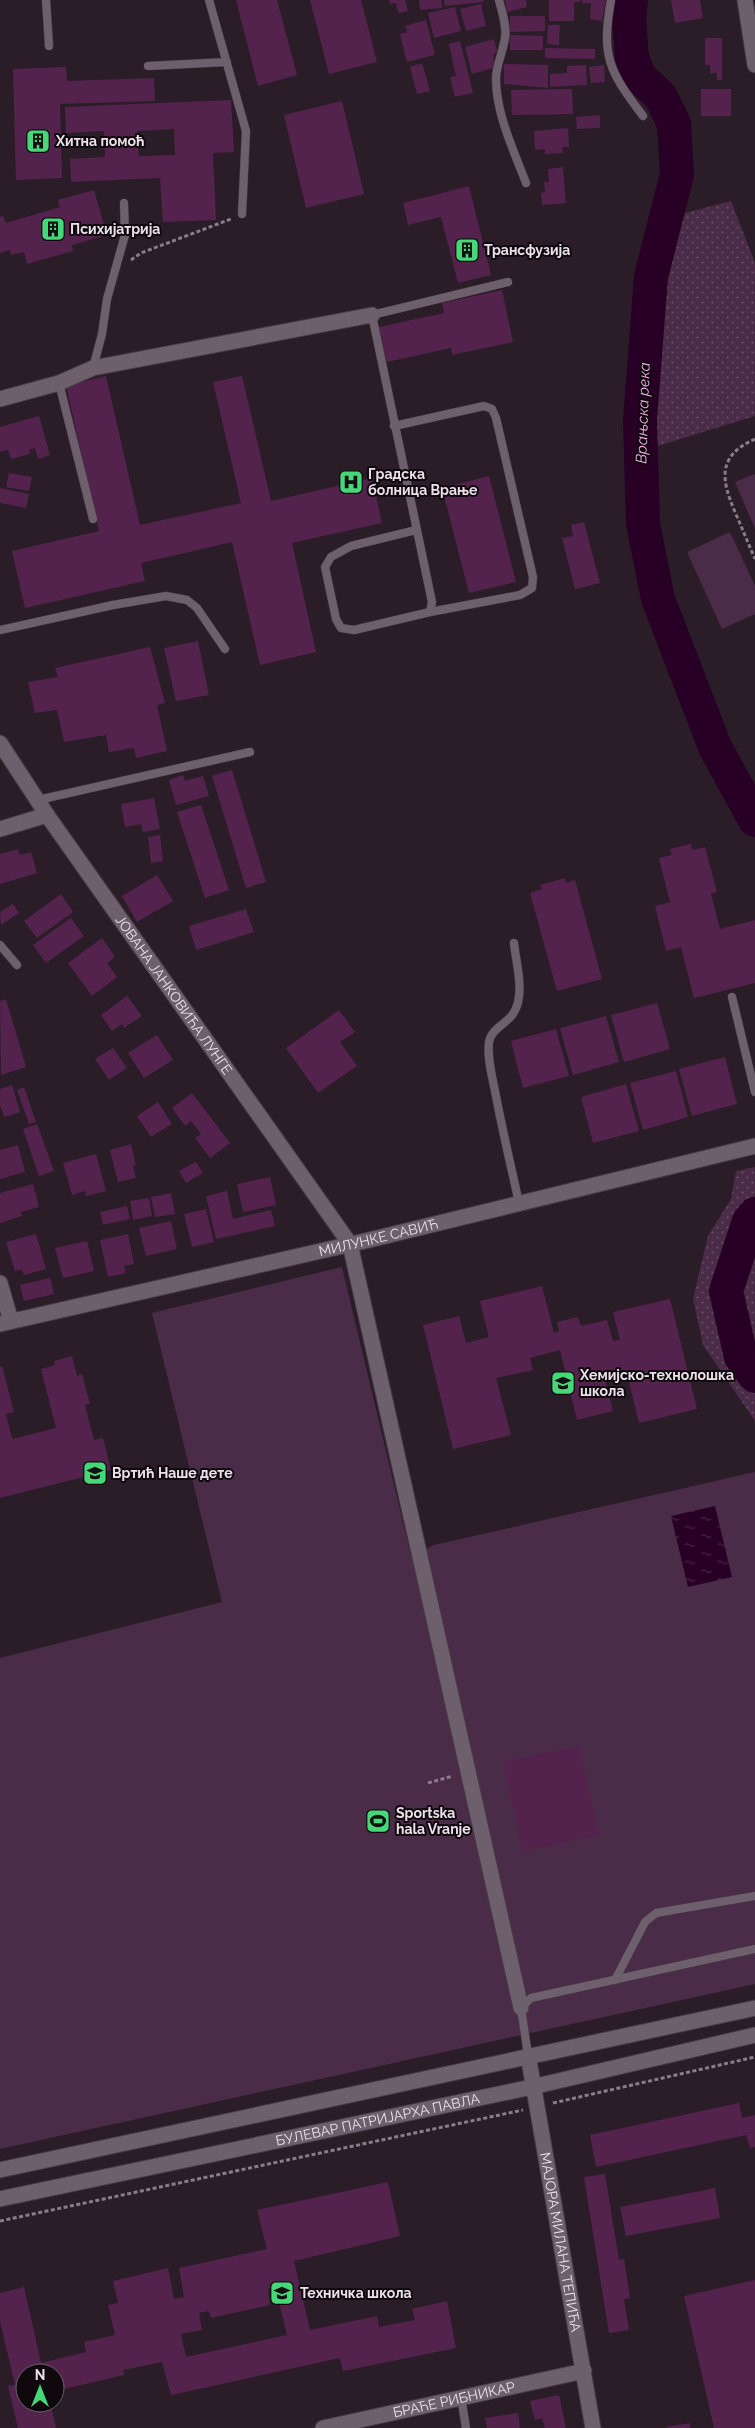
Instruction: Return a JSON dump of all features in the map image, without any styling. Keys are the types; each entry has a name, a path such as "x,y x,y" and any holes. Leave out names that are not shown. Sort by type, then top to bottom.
{"street":[{"path":"745,0 755,65"},
{"path":"0,399 59,383 93,368 372,315"},
{"name":"ЈОВАНА ЈАНКОВИЋА ЛУНГЕ","path":"0,743 47,814 350,1244"},
{"path":"0,830 47,814"},
{"name":"МИЛУНКЕ САВИЋ","path":"5,1322 350,1244 755,1146"},
{"path":"350,1244 521,2008"},
{"path":"0,1283 5,1322"},
{"path":"0,2170 528,2055 755,2008"},
{"name":"БУЛЕВАР ПАТРИЈАРХА ПАВЛА","path":"0,2198 532,2087 755,2035"},
{"name":"МАЈОРА МИЛАНА ТЕПИЋА","path":"528,2055 532,2087 593,2428"},
{"name":"БРАЋЕ РИБНИКАР","path":"323,2428 347,2426 461,2397 584,2371"}],"lane":[{"path":"46,0 49,46"},
{"path":"209,0 246,132 242,214"},
{"path":"499,0 506,30 496,80 498,99 509,139 526,183"},
{"path":"612,0 606,39 612,67 618,83 643,116"},
{"path":"148,66 227,62"},
{"path":"93,368 102,334 107,299 125,236 124,203"},
{"path":"430,612 432,602 372,315 508,282"},
{"path":"59,383 93,519"},
{"path":"394,426 484,406 492,410 496,418 533,577 532,588 520,595 430,612 354,630 341,628 336,619 325,567 331,557 350,546 416,530"},
{"path":"0,630 113,605 166,596 187,600 196,608 225,649"},
{"path":"38,800 250,752"},
{"path":"514,943 519,1000 513,1014 494,1032 490,1039 489,1050 497,1103 519,1203"},
{"path":"0,945 17,965"},
{"path":"732,997 755,1092"},
{"path":"615,1980 645,1922 656,1913 755,1896"},
{"path":"528,2055 521,2008 531,1998 755,1949"},
{"path":"461,2397 466,2428"}],"path":[{"path":"116,271 141,253 212,228 242,214"},
{"path":"755,439 741,446 730,457 724,471 725,488 755,559"},
{"path":"428,1783 468,1773"},
{"path":"0,2222 537,2107 755,2057"}],"shaded area":[{"path":"731,201 755,263 755,416 651,448 662,279 678,215"},
{"path":"755,474 755,529 735,482"},
{"path":"730,532 755,586 755,614 722,629 687,552"},
{"path":"755,1167 755,1421 703,1345 693,1299 708,1236 731,1199 736,1171"},
{"name":"Sportska hala Vranje","path":"342,1267 411,1556 434,1545 755,1472 755,1984 0,2149 0,1658 222,1602 152,1313"}],"water":[{"path":"715,1506 732,1577 688,1587 671,1516"}],"building":[{"path":"236,0 277,0 297,75 258,86"},
{"path":"310,0 361,0 377,62 329,74"},
{"path":"389,0 405,0 408,11 398,13 396,3 390,4"},
{"path":"419,0 441,0 442,8 420,10"},
{"path":"444,0 483,0 484,2 445,6"},
{"path":"505,0 526,0 527,7 507,12"},
{"path":"549,0 580,0 580,2 574,2 574,21 549,21"},
{"path":"582,0 606,0 602,21 590,19 591,3 582,3"},
{"path":"671,0 700,0 703,18 675,23"},
{"path":"481,4 486,26 466,31 460,9"},
{"path":"455,7 461,31 434,38 428,13"},
{"path":"510,16 545,16 545,31 510,32"},
{"path":"426,20 435,55 407,62 400,34 407,32 405,26"},
{"path":"548,25 560,25 559,45 547,44"},
{"path":"510,35 543,36 543,50 510,50"},
{"path":"705,38 722,38 722,80 717,80 717,73 710,73 710,65 705,65"},
{"path":"494,39 497,51 494,54 493,68 472,74 465,47"},
{"path":"460,41 473,93 455,97 450,77 456,76 449,44"},
{"path":"545,48 595,49 595,59 545,58"},
{"path":"422,63 430,91 417,94 410,67"},
{"path":"504,64 548,65 548,88 504,84"},
{"path":"586,65 587,85 550,87 550,74 567,73 567,66"},
{"path":"604,65 605,82 591,83 589,67"},
{"name":"Хитна помоћ","path":"66,67 67,81 154,78 155,101 60,104 62,178 16,180 13,69"},
{"path":"572,89 573,114 512,115 511,90"},
{"path":"701,89 731,89 731,116 701,116"},
{"path":"231,100 234,152 213,153 216,220 163,222 160,178 71,182 70,159 105,157 104,131 66,133 65,107","holes":["174,129 175,155 139,156 137,131"]},
{"path":"342,101 364,194 306,208 284,115"},
{"path":"600,115 600,128 577,129 576,117"},
{"path":"568,128 569,147 562,147 563,153 545,154 545,149 535,150 534,131"},
{"path":"563,167 566,203 542,205 541,193 545,192 544,182 549,182 548,169"},
{"name":"Трансфузија","path":"469,186 491,275 458,283 441,217 408,225 403,203"},
{"name":"Психијатрија","path":"94,190 107,235 72,245 73,251 27,264 24,252 11,255 9,250 0,253 0,217 3,216 6,223 60,207 58,200"},
{"path":"502,290 513,342 452,355 451,348 387,362 379,327 444,313 442,303"},
{"path":"106,376 140,525 241,503 213,382 242,376 271,501 372,478 382,523 292,543 316,652 260,665 232,542 141,563 145,581 25,608 12,551 99,531 66,386"},
{"path":"39,416 50,455 38,459 35,448 29,450 30,454 11,459 8,450 0,452 0,427"},
{"path":"9,473 32,477 29,491 6,487"},
{"path":"489,476 516,582 469,593 442,488"},
{"path":"0,488 29,494 26,508 0,503"},
{"path":"584,522 600,583 575,589 562,538 573,536 571,525"},
{"path":"198,641 209,695 176,701 164,648"},
{"path":"150,647 165,703 157,705 167,751 136,758 134,748 109,752 106,735 64,742 57,710 35,713 28,682 58,677 55,668"},
{"path":"232,770 266,882 246,888 212,776"},
{"path":"183,775 185,781 203,776 209,796 176,805 169,780"},
{"path":"154,798 160,829 143,832 141,824 125,827 121,804"},
{"path":"201,805 229,890 205,898 177,812"},
{"path":"160,835 163,861 151,863 148,837"},
{"path":"691,844 692,850 705,847 717,892 711,894 720,929 755,920 755,983 694,998 681,947 666,951 655,906 670,902 659,858 672,855 670,849"},
{"path":"18,849 20,855 31,852 37,873 0,884 0,854"},
{"path":"157,875 173,901 137,922 122,896"},
{"path":"565,878 566,883 575,880 602,979 557,991 530,893 542,889 540,885"},
{"path":"61,894 73,912 37,938 24,921"},
{"path":"13,904 19,913 1,925 0,912"},
{"path":"246,909 254,932 196,950 189,926"},
{"path":"71,918 84,936 46,963 33,945"},
{"path":"102,938 115,957 107,963 117,977 92,996 68,963"},
{"path":"127,996 142,1016 124,1028 122,1024 112,1031 101,1015"},
{"path":"6,999 26,1067 1,1075 0,1001"},
{"path":"657,1003 670,1049 624,1062 611,1015"},
{"path":"339,1010 355,1032 340,1042 357,1066 318,1093 286,1048"},
{"path":"606,1016 619,1062 573,1075 560,1028"},
{"path":"556,1029 569,1076 523,1088 511,1041"},
{"path":"157,1035 173,1060 144,1078 128,1053"},
{"path":"113,1048 127,1068 109,1080 95,1059"},
{"path":"725,1057 737,1104 692,1116 679,1069"},
{"path":"676,1071 688,1117 643,1130 630,1083"},
{"path":"626,1084 639,1131 593,1143 581,1097"},
{"path":"12,1085 20,1112 4,1117 0,1105 0,1089"},
{"path":"24,1087 36,1122 29,1124 17,1090"},
{"path":"192,1093 230,1143 210,1158 195,1138 201,1134 191,1121 185,1126 172,1108"},
{"path":"158,1102 172,1124 151,1137 137,1116"},
{"path":"37,1124 54,1171 39,1176 23,1129"},
{"path":"131,1144 136,1165 133,1166 136,1178 118,1182 110,1150"},
{"path":"18,1145 25,1172 0,1179 0,1150"},
{"path":"96,1154 106,1191 86,1196 85,1191 72,1195 63,1163"},
{"path":"196,1162 203,1173 186,1183 179,1171"},
{"path":"270,1177 276,1205 243,1212 237,1184"},
{"path":"33,1184 39,1207 21,1212 22,1216 0,1223 0,1193"},
{"path":"227,1191 233,1219 271,1210 275,1226 216,1239 206,1196"},
{"path":"171,1193 175,1214 155,1217 151,1197"},
{"path":"149,1198 152,1216 133,1220 130,1201"},
{"path":"127,1206 130,1219 103,1225 100,1212"},
{"path":"206,1209 214,1242 192,1247 184,1214"},
{"path":"171,1221 177,1249 146,1256 139,1228"},
{"path":"36,1234 46,1269 24,1275 22,1270 15,1271 6,1242"},
{"path":"128,1234 134,1264 124,1266 126,1273 108,1277 100,1240"},
{"path":"87,1241 94,1271 63,1278 55,1248"},
{"path":"50,1278 54,1294 24,1301 20,1285"},
{"path":"542,1286 554,1333 559,1331 557,1322 578,1317 581,1326 607,1320 613,1341 620,1340 613,1312 670,1299 697,1409 639,1423 627,1374 605,1379 613,1411 577,1420 560,1350 530,1358 533,1370 496,1378 511,1435 453,1449 423,1325 459,1316 466,1343 489,1337 480,1301"},
{"path":"72,1356 77,1376 82,1374 90,1404 85,1405 94,1440 103,1438 111,1470 0,1498 0,1367 2,1366 14,1412 6,1414 12,1439 56,1428 41,1369 55,1365 54,1361"},
{"path":"579,1746 599,1835 523,1851 503,1762"},
{"path":"739,2103 742,2118 755,2115 755,2147 750,2148 746,2135 596,2167 590,2135"},
{"path":"605,2174 619,2260 624,2259 630,2298 624,2299 629,2330 609,2333 584,2177"},
{"path":"388,2182 400,2236 294,2261 310,2330 377,2316 379,2327 415,2320 412,2309 447,2301 456,2348 343,2371 340,2358 171,2395 162,2362 123,2370 124,2375 65,2389 65,2363 41,2363 86,2352 84,2342 115,2335 108,2305 118,2303 113,2281 168,2268 174,2299 184,2297 179,2268 267,2249 257,2210","holes":["275,2286 287,2335 186,2357 181,2334 202,2330 199,2313 209,2311 211,2318 270,2305 268,2289"]},
{"path":"715,2188 720,2218 626,2236 620,2207"},
{"path":"755,2280 755,2428 714,2428 684,2296"},
{"path":"24,2287 41,2363 15,2363 15,2385 0,2321 0,2293"},
{"path":"15,2385 15,2413 52,2413 56,2428 18,2428 8,2386"},
{"path":"559,2395 566,2428 545,2428 542,2418 535,2420 530,2401"},
{"path":"518,2413 520,2428 487,2428 485,2418"},
{"path":"690,2423 690,2428 666,2427"}],"waterway":[{"name":"Врањска река","path":"631,0 629,19 632,57 639,76 661,97 674,124 677,174 651,277 640,420 643,524 658,599 715,747 755,820"},
{"name":"Врањска река","path":"755,1214 749,1221 726,1291 741,1357 755,1376"}],"place":[{"name":"Хитна помоћ","path":"38,141"},
{"name":"Психијатрија","path":"53,229"},
{"name":"Трансфузија","path":"467,250"},
{"name":"Градска болница Врање","path":"351,482"},
{"name":"Хемијско-технолошка школа","path":"563,1383"},
{"name":"Вртић Наше дете","path":"95,1473"},
{"name":"Sportska hala Vranje","path":"378,1821"},
{"name":"Техничка школа","path":"282,2293"}]}
